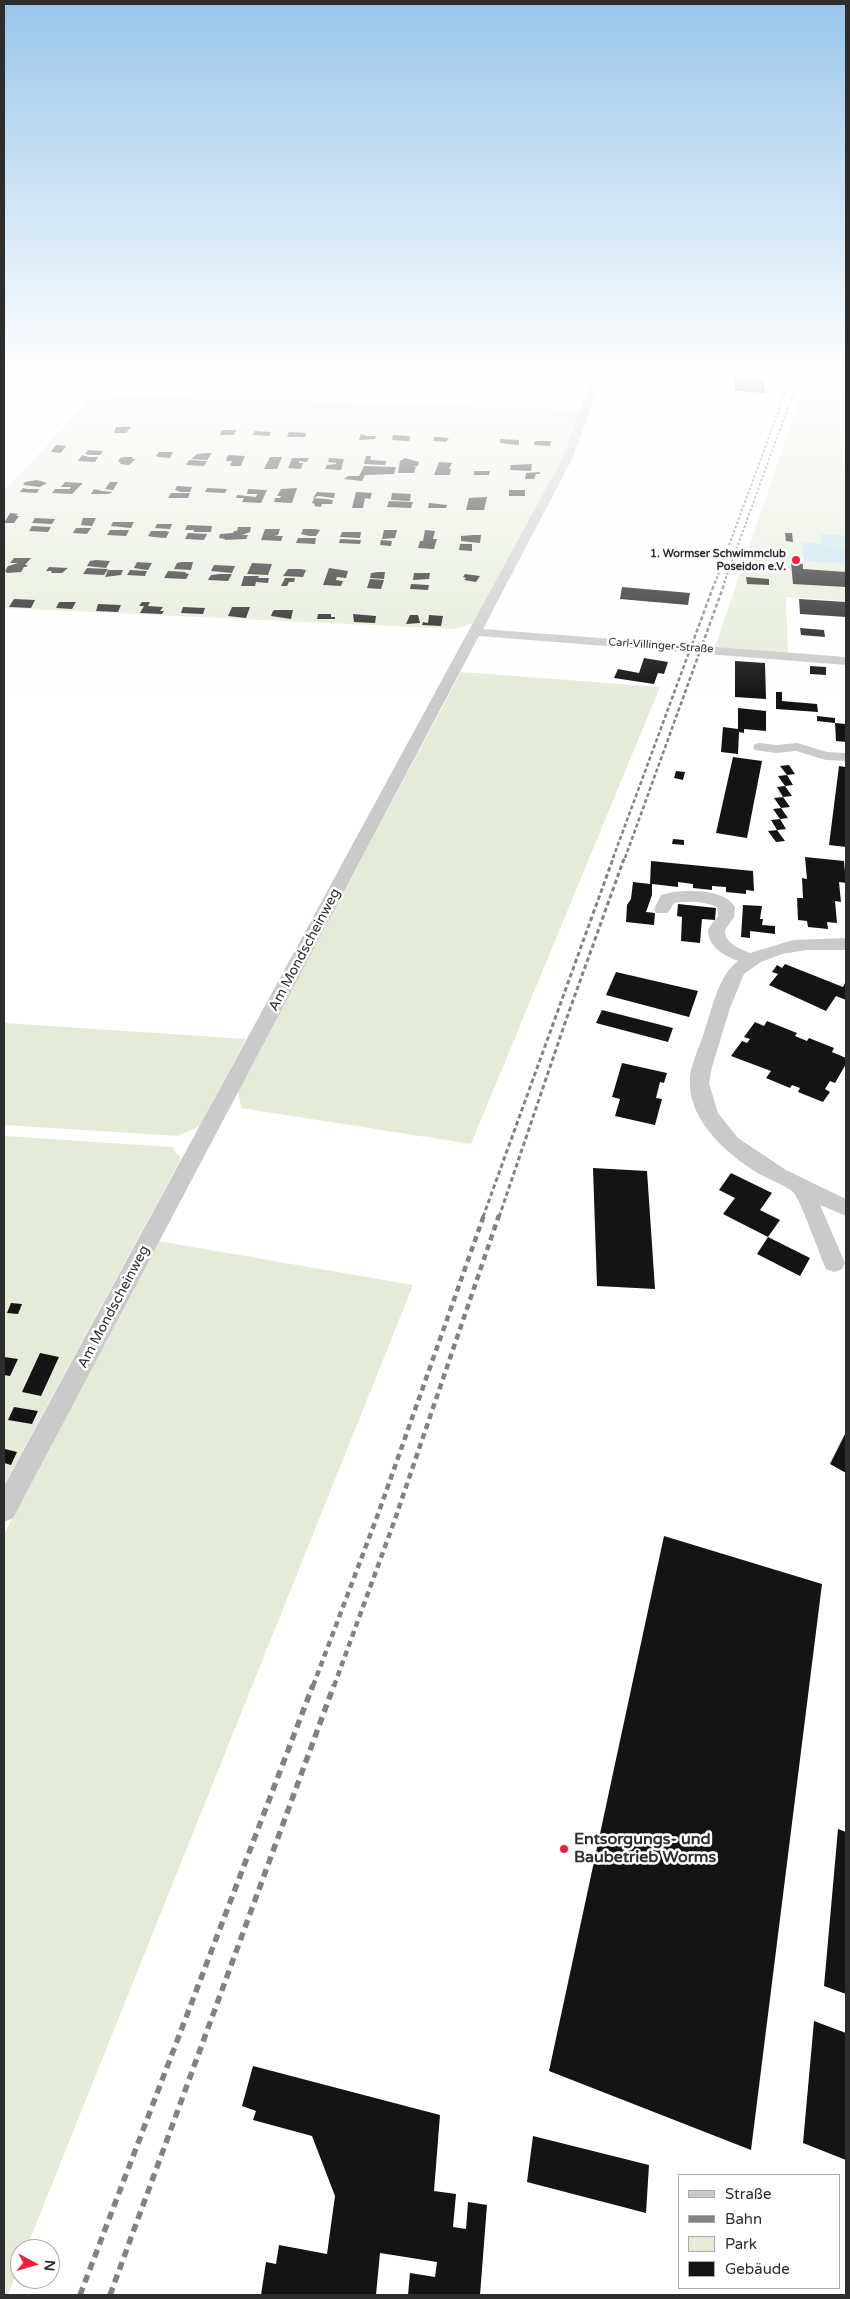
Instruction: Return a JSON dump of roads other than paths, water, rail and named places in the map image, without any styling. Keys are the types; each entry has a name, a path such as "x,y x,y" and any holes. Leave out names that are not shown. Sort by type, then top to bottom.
{"street":[{"name":"Am Mondscheinweg","path":"4,1510 556,479"},
{"name":"Carl-Villinger-Straße","path":"475,632 846,660"},
{"path":"760,747 776,749 797,747 826,756 846,758"},
{"path":"662,909 667,899 677,896 714,899 725,903 727,906 726,917 716,929 717,937 720,943 750,960"},
{"path":"846,944 779,949 750,960 738,970 726,994 700,1077 702,1094 709,1116 720,1133 735,1147 754,1161 846,1208"},
{"path":"801,1185 834,1263"}],"water":[{"path":"821,534 846,536 846,545 822,543"},
{"path":"802,542 846,546 846,564 804,561"}],"railway":[{"path":"715,583 753,479"},
{"path":"724,583 762,479"},
{"path":"613,858 715,582"},
{"path":"625,858 725,582"},
{"path":"483,1217 614,856"},
{"path":"499,1217 566,1020 625,856"},
{"path":"313,1686 377,1517 484,1215"},
{"path":"334,1686 394,1522 499,1215"},
{"path":"80,2295 313,1685"},
{"path":"110,2295 334,1685"}],"place":[{"name":"1. Wormser Schwimmclub Poseidon e.V.","path":"796,560"},
{"name":"Entsorgungs- und Baubetrieb Worms","path":"564,1849"}]}
